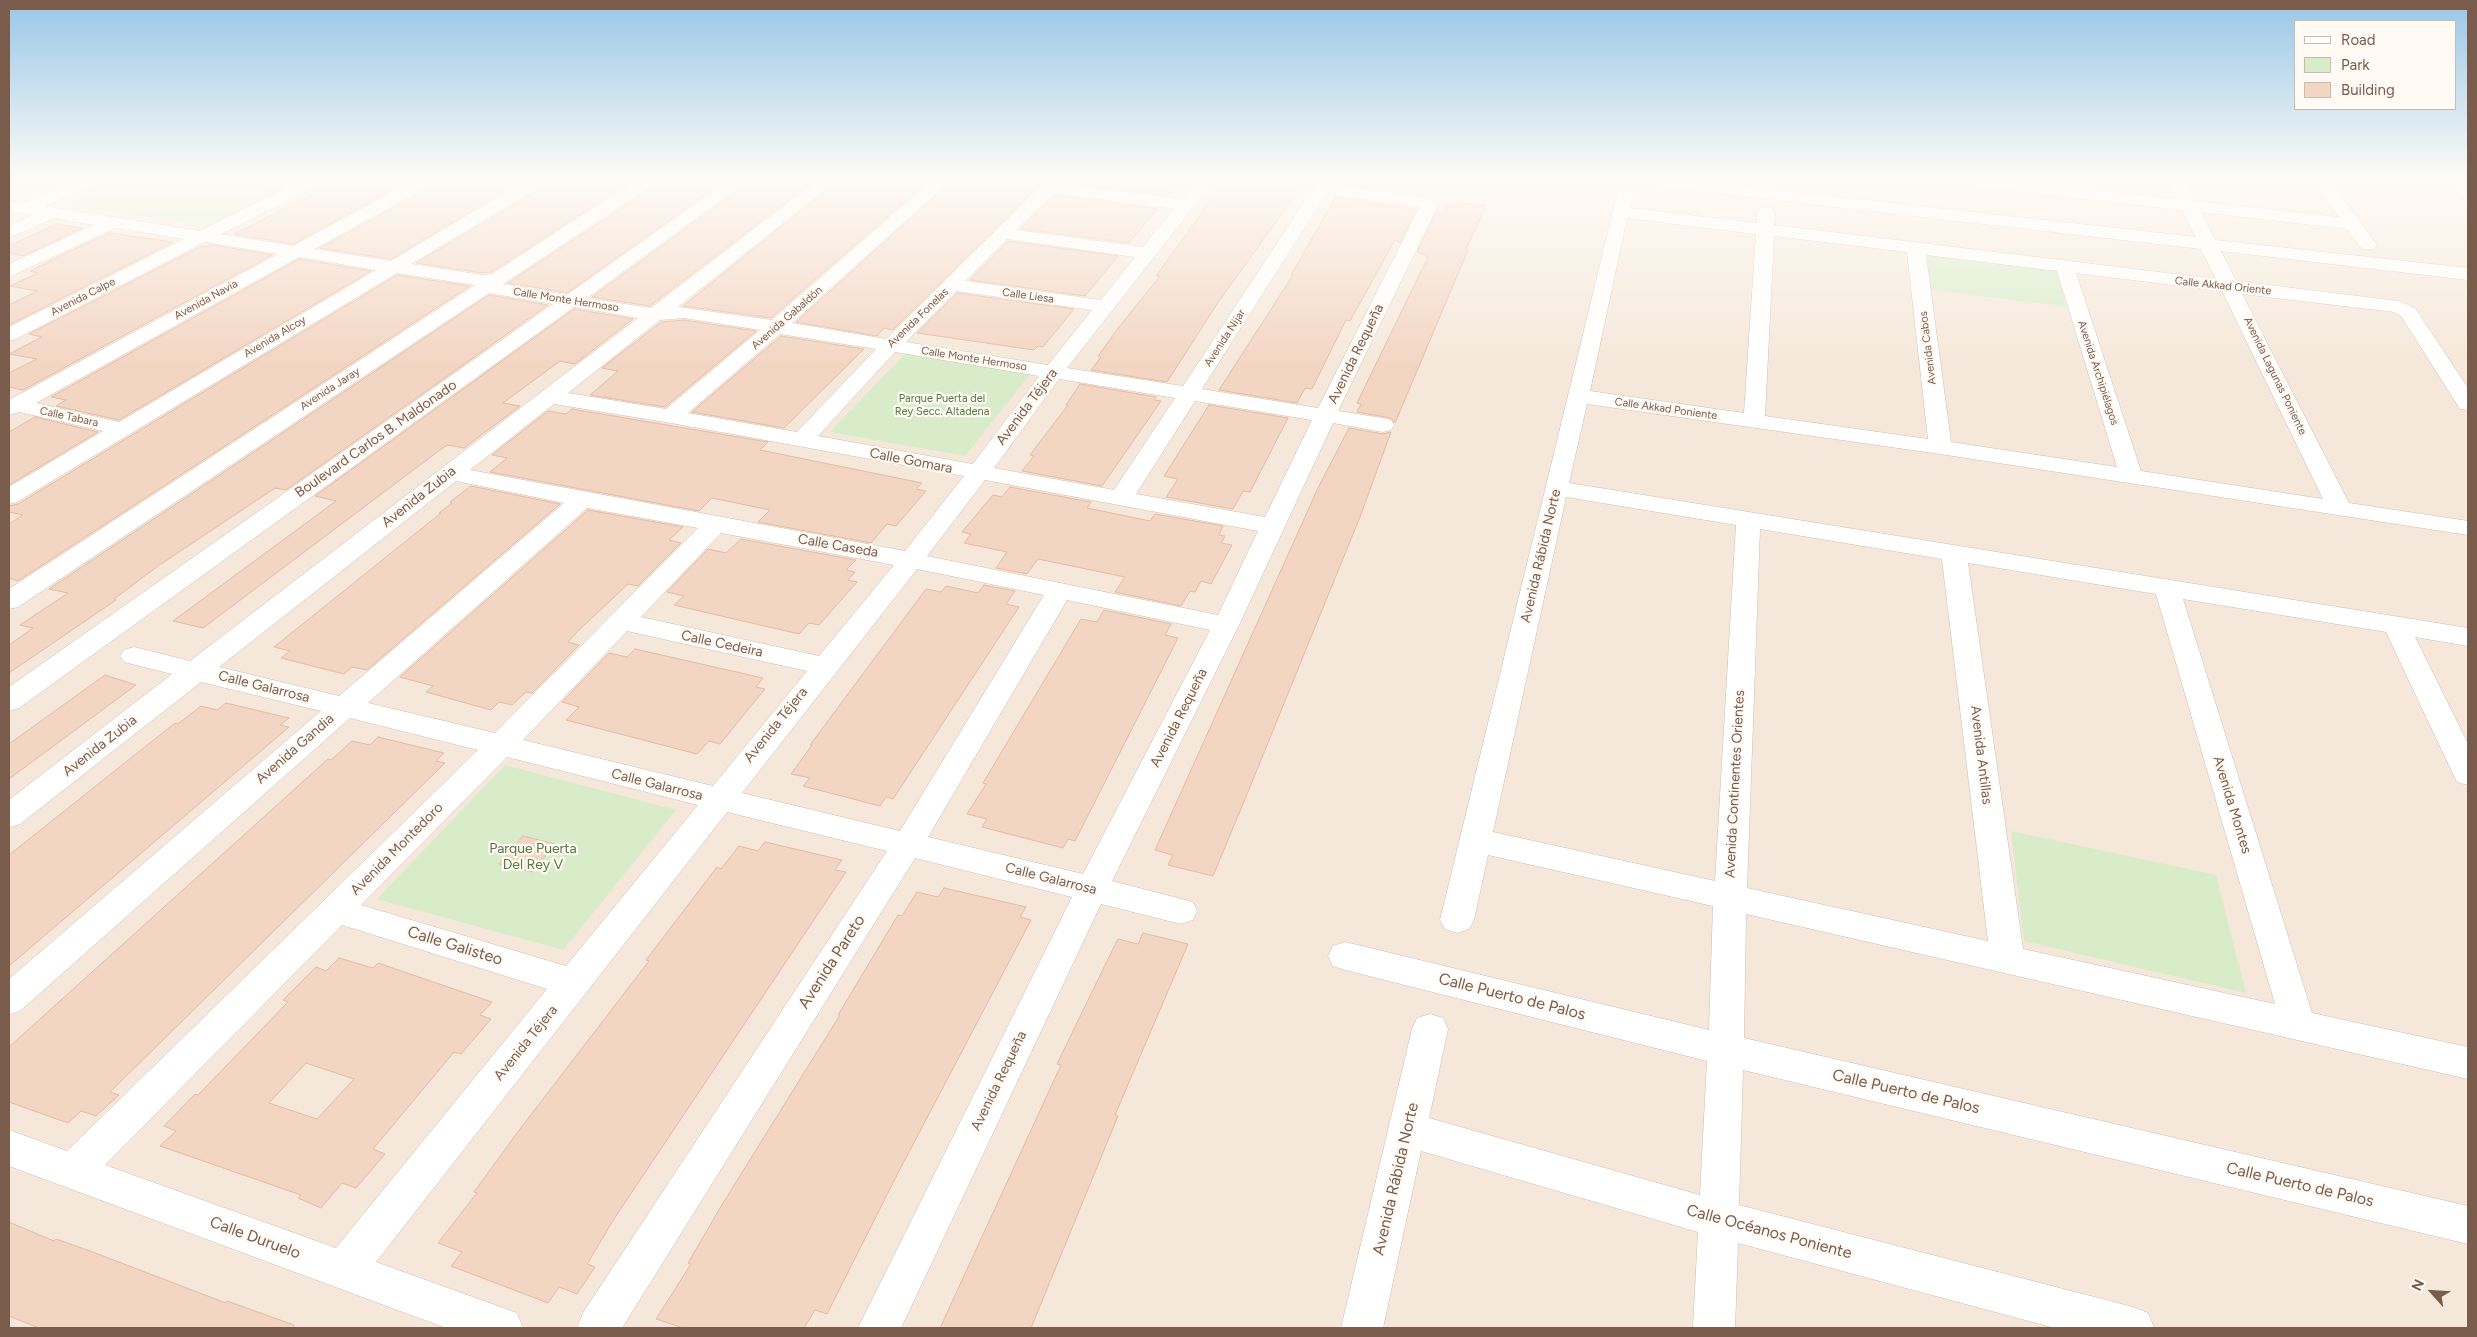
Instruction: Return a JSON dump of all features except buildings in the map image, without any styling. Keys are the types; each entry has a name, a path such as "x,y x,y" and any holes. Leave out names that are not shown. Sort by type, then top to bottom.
{"street":[{"path":"9,271 75,240"},
{"name":"Avenida Calpe","path":"9,335 195,240"},
{"name":"Calle Monte Hermoso","path":"223,240 670,310 1383,426"},
{"name":"Avenida Navia","path":"12,407 317,240"},
{"name":"Avenida Alcoy","path":"9,497 438,240"},
{"name":"Avenida Jaray","path":"9,601 554,240"},
{"name":"Boulevard Carlos B. Maldonado","path":"9,701 655,240"},
{"name":"Avenida Zubia","path":"9,816 449,473 549,397 670,310 755,240"},
{"name":"Avenida Gabaldón","path":"671,416 776,328 875,240"},
{"name":"Avenida Fonelas","path":"802,440 890,346 995,240"},
{"path":"1055,240 1146,253"},
{"name":"Avenida Téjera","path":"343,1271 574,983 717,799 978,474 1053,372 1157,240"},
{"name":"Avenida Nijar","path":"1121,498 1288,240"},
{"name":"Avenida Requeña","path":"879,1328 1092,889 1226,625 1325,416 1412,240"},
{"name":"Avenida Rábida Norte","path":"1457,920 1613,240"},
{"path":"1754,421 1765,240"},
{"name":"Calle Akkad Oriente","path":"1848,240 2399,307 2408,312 2468,404"},
{"path":"2181,240 2468,274"},
{"name":"Avenida Lagunas Poniente","path":"2207,240 2340,508"},
{"path":"2365,240 2368,245"},
{"name":"Avenida Cabos","path":"1916,249 1940,448"},
{"name":"Avenida Archipiélagos","path":"2065,268 2132,478"},
{"name":"Calle Liesa","path":"952,285 1105,306"},
{"name":"Calle Akkad Poniente","path":"1578,396 1940,448 2468,528"},
{"name":"Calle Gomara","path":"549,397 671,416 978,474 1272,526"},
{"name":"Calle Tabara","path":"12,407 123,429"},
{"name":"Calle Caseda","path":"449,473 582,500 910,560 1226,625"},
{"path":"1557,488 2468,637"},
{"name":"Avenida Gandia","path":"9,1000 582,500"},
{"name":"Avenida Continentes Orientes","path":"1714,1328 1726,1050 1730,896 1748,518"},
{"name":"Avenida Montedoro","path":"73,1171 500,746 716,524"},
{"name":"Avenida Antillas","path":"1954,553 2007,958"},
{"name":"Avenida Montes","path":"2167,587 2298,1023"},
{"name":"Avenida Pareto","path":"598,1328 908,844 1059,592"},
{"name":"Calle Cedeira","path":"620,621 824,666"},
{"path":"2396,626 2468,774"},
{"name":"Calle Galarrosa","path":"134,656 198,670 500,746 1181,911"},
{"path":"1475,840 2298,1023 2468,1063"},
{"name":"Calle Galisteo","path":"336,910 574,983"},
{"name":"Calle Puerto de Palos","path":"1345,956 1726,1050 2468,1225"},
{"name":"Avenida Rábida Norte","path":"1362,1328 1430,1029"},
{"name":"Calle Océanos Poniente","path":"1407,1129 2065,1319 2133,1328"},
{"name":"Calle Duruelo","path":"9,1148 502,1328"}],"shaded area":[{"path":"9,240 2468,240 2468,1328 9,1328"}],"green space":[{"path":"1924,251 2056,268 2066,307 1929,289"},
{"name":"Parque Puerta del Rey Secc. Altadena","path":"905,354 1030,374 965,456 830,432"},
{"name":"Parque Puerta Del Rey V","path":"505,765 676,810 563,950 377,899"},
{"path":"2011,831 2216,875 2246,993 2024,941"}]}
